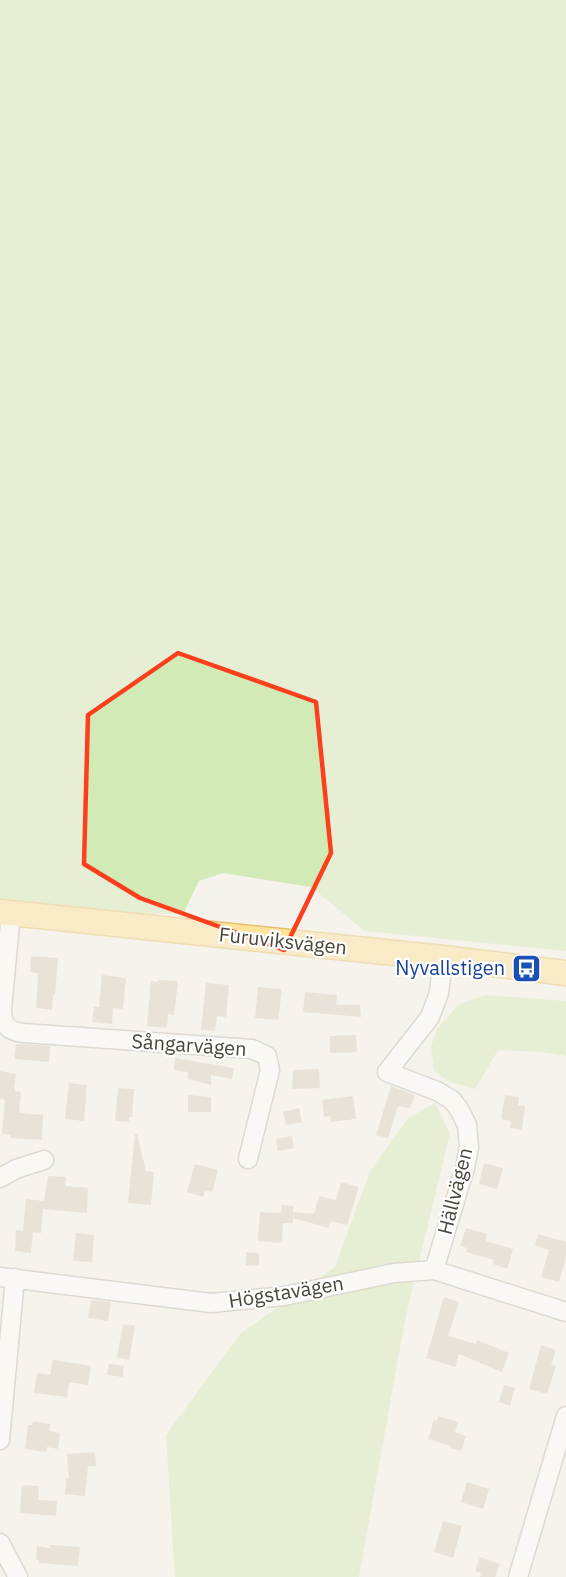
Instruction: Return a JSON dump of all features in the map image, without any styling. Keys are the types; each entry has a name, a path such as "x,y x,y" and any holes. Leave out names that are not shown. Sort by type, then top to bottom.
{"main road":[{"name":"Furuviksvägen","path":"5,912 444,958 566,974"}],"street":[{"name":"Sångarvägen","path":"5,912 2,1027 23,1033 260,1051 269,1059 270,1070 249,1159"},
{"name":"Hällvägen","path":"434,1270 465,1168 469,1147 467,1125 459,1108 452,1100 437,1091 387,1072 430,1017 439,993 444,958"},
{"path":"0,1178 16,1169 45,1160"},
{"name":"Högstavägen","path":"7,1277 188,1300 227,1302 285,1296 394,1274 434,1270 566,1312"},
{"path":"0,1440 7,1277"},
{"path":"518,1577 566,1416"},
{"path":"0,1542 18,1577"}],"highlighted area":[{"path":"178,653 316,702 331,853 284,950 140,898 84,864 88,715"}],"green space":[{"path":"0,0 566,0 566,951 365,931 311,887 223,873 199,881 183,914 113,913 0,901"},
{"path":"485,995 566,1001 566,1056 542,1052 498,1050 475,1089 447,1081 434,1070 431,1046 437,1029 458,1005"},
{"path":"435,1103 450,1133 405,1320 359,1577 175,1577 166,1435 240,1334 335,1267 370,1171 408,1118"}],"building":[{"path":"31,956 58,958 52,1010 36,1008 38,973 30,972"},
{"path":"102,975 126,978 123,1009 113,1008 112,1024 92,1022 94,1007 99,1007"},
{"path":"159,980 178,981 174,1015 168,1014 167,1028 147,1026 151,981 158,982"},
{"path":"206,983 229,985 226,1017 217,1016 215,1031 201,1030"},
{"path":"258,987 282,989 278,1020 255,1018"},
{"path":"305,992 337,995 336,1005 360,1005 361,1017 303,1012"},
{"path":"356,1035 357,1052 330,1053 330,1036"},
{"path":"16,1044 50,1046 49,1062 14,1059"},
{"path":"175,1058 234,1068 232,1079 211,1075 211,1085 188,1079 188,1072 174,1070"},
{"path":"319,1069 320,1088 292,1089 293,1070"},
{"path":"0,1071 16,1074 14,1091 21,1092 19,1113 43,1115 42,1140 11,1138 11,1135 2,1134 5,1100 0,1099"},
{"path":"69,1083 87,1085 84,1121 65,1119"},
{"path":"391,1086 415,1095 410,1108 398,1106 388,1138 376,1135"},
{"path":"118,1088 134,1089 132,1117 129,1117 129,1122 115,1121"},
{"path":"188,1095 211,1097 211,1112 188,1112"},
{"path":"505,1095 519,1097 518,1105 525,1106 522,1130 510,1128 511,1121 501,1119"},
{"path":"353,1096 356,1119 331,1122 330,1116 324,1117 322,1100"},
{"path":"299,1108 302,1122 286,1125 283,1112"},
{"path":"135,1134 137,1134 146,1171 154,1172 151,1205 128,1203"},
{"path":"292,1136 294,1148 278,1151 276,1139"},
{"path":"484,1163 503,1168 497,1189 479,1184"},
{"path":"195,1164 218,1170 212,1192 205,1190 203,1197 187,1192"},
{"path":"48,1176 66,1177 65,1186 88,1188 87,1213 43,1209 41,1233 23,1231 26,1199 44,1201"},
{"path":"341,1182 359,1187 347,1225 331,1221 329,1228 293,1218 293,1223 283,1223 282,1243 258,1241 260,1212 281,1213 282,1205 293,1206 293,1212 314,1214 319,1196 336,1200"},
{"path":"466,1228 487,1234 486,1241 513,1249 507,1269 493,1264 494,1260 466,1252 467,1248 460,1246"},
{"path":"16,1230 33,1232 31,1253 15,1251"},
{"path":"76,1233 94,1235 92,1262 73,1261"},
{"path":"538,1234 566,1242 566,1258 559,1282 541,1277 549,1250 535,1245"},
{"path":"246,1252 259,1253 259,1266 246,1265"},
{"path":"444,1297 459,1302 448,1336 476,1344 477,1340 509,1353 502,1372 459,1354 455,1367 426,1358"},
{"path":"91,1300 111,1302 108,1321 88,1318"},
{"path":"123,1324 135,1326 129,1360 117,1357"},
{"path":"541,1345 556,1350 551,1365 556,1366 547,1394 529,1389"},
{"path":"53,1360 91,1366 88,1385 69,1382 67,1397 34,1393 37,1373 50,1375"},
{"path":"109,1364 124,1366 123,1377 107,1375"},
{"path":"504,1385 515,1388 510,1406 499,1402"},
{"path":"438,1416 458,1422 455,1432 466,1436 461,1451 428,1439 434,1420 437,1421"},
{"path":"33,1421 50,1424 49,1431 60,1433 58,1449 47,1447 46,1452 25,1449 28,1425 32,1425"},
{"path":"95,1452 96,1466 88,1466 85,1496 65,1494 66,1478 69,1479 67,1454"},
{"path":"467,1482 489,1489 483,1509 461,1502"},
{"path":"22,1485 39,1486 38,1500 57,1501 56,1516 20,1513"},
{"path":"443,1521 462,1526 453,1558 434,1552"},
{"path":"51,1545 80,1547 78,1566 39,1563 39,1560 36,1560 37,1546 50,1548"},
{"path":"480,1557 500,1564 495,1577 480,1577 481,1573 475,1571"}],"place":[{"name":"Nyvallstigen","path":"526,968"}]}
